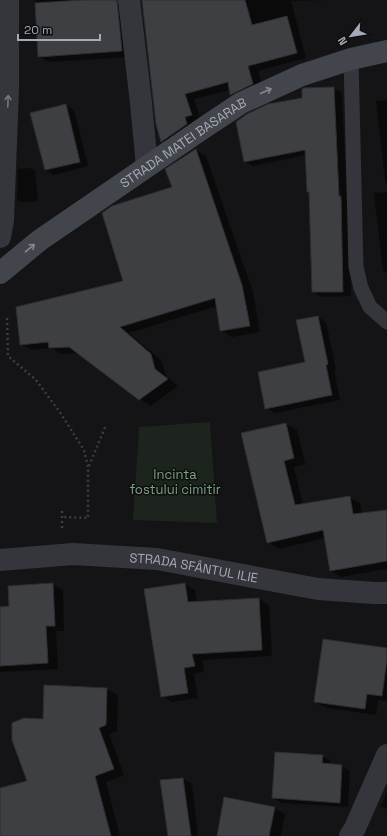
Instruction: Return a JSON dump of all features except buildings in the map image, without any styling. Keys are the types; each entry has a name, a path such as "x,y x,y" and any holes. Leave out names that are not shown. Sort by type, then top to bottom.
{"main road":[{"name":"STRADA MATEI BASARAB","path":"0,273 40,240 241,103 302,75 351,59 387,51"}],"street":[{"path":"0,237 3,220 7,105 8,0"},
{"path":"129,0 147,166"},
{"name":"STRADA SFÂNTUL ILIE","path":"0,560 73,554 157,559 318,589 387,593"},
{"path":"350,836 355,828 387,755"}],"lane":[{"path":"351,59 356,267 362,288 370,307 387,322"}],"path":[{"path":"7,318 8,356 36,380 59,411 84,450 88,467 88,518 62,517"},
{"path":"88,467 106,425"},
{"path":"62,511 62,536"}],"green space":[{"name":"Incinta fostului cimitir","path":"210,422 217,523 133,520 139,427"}]}
